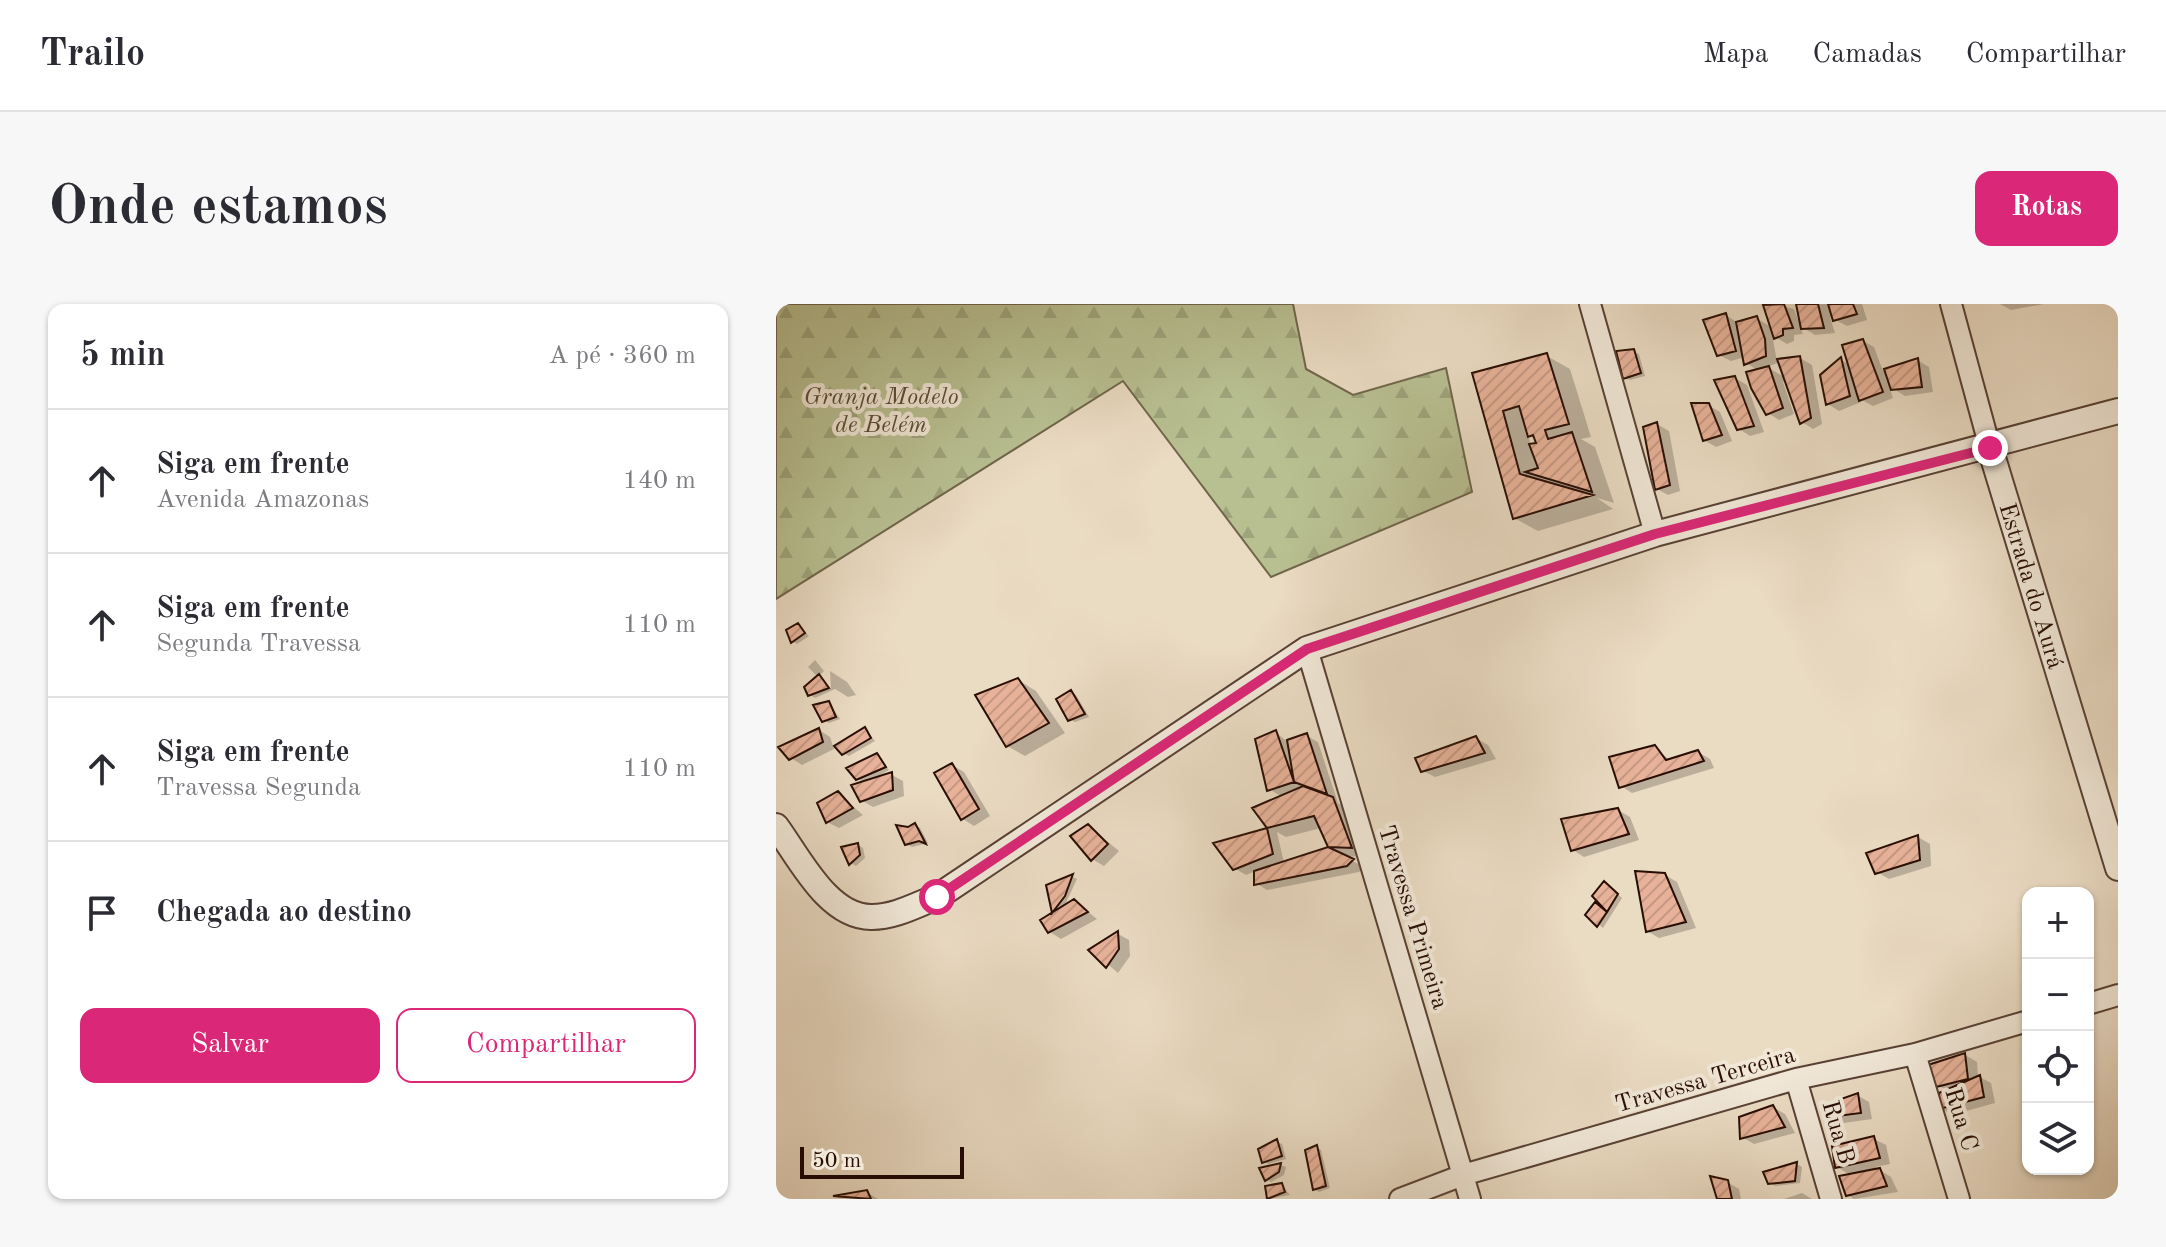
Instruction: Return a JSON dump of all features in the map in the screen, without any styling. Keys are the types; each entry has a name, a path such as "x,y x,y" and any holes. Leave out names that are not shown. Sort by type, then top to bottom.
{"street":[{"path":"1590,304 1655,534"},
{"name":"Estrada do Aurá","path":"1951,304 1990,448 2118,868"},
{"path":"776,826 832,901 869,918 894,914 937,897 1307,649 1655,534 1990,448 2118,411"},
{"name":"Travessa Primeira","path":"1307,649 1470,1199"},
{"path":"2094,1002 2118,995"},
{"name":"Travessa Terceira","path":"1400,1199 1463,1175 1796,1079 1915,1054 2022,1023"},
{"name":"Rua C","path":"1915,1054 1959,1199"},
{"name":"Rua B","path":"1796,1079 1831,1199"}],"green space":[{"name":"Granja Modelo de Belém","path":"776,304 1293,304 1306,369 1353,395 1446,368 1472,492 1271,577 1123,381 776,599"}],"building":[{"path":"1784,304 1793,328 1783,329 1783,335 1774,339 1763,305"},
{"path":"1796,304 1818,304 1824,328 1801,329"},
{"path":"1828,304 1853,304 1857,314 1833,321"},
{"path":"1726,313 1736,351 1717,356 1703,320"},
{"path":"1757,316 1765,339 1766,356 1744,365 1736,322"},
{"path":"1863,339 1883,392 1859,401 1842,345"},
{"path":"1634,349 1641,373 1623,379 1616,351"},
{"path":"1547,353 1569,424 1545,430 1548,439 1572,432 1592,492 1525,472 1538,468 1529,444 1536,443 1533,435 1528,437 1519,406 1503,411 1520,474 1593,495 1513,519 1472,373"},
{"path":"1800,356 1811,418 1800,424 1777,359"},
{"path":"1841,357 1850,396 1826,405 1820,375"},
{"path":"1918,358 1922,387 1891,390 1884,369"},
{"path":"1769,366 1783,408 1766,415 1746,372"},
{"path":"1735,376 1754,426 1737,430 1714,380"},
{"path":"1691,403 1709,403 1722,435 1703,441"},
{"path":"1657,422 1670,485 1655,490 1643,427"},
{"path":"798,623 805,633 791,643 786,630"},
{"path":"819,674 829,688 808,696 804,687"},
{"path":"1018,678 1049,723 1006,747 975,695"},
{"path":"1071,690 1085,714 1068,721 1056,699"},
{"path":"829,701 836,717 822,722 813,705"},
{"path":"865,727 871,738 842,755 834,746"},
{"path":"819,728 823,742 789,760 778,747"},
{"path":"1276,730 1294,782 1267,791 1255,739"},
{"path":"1307,733 1327,794 1294,782 1287,740"},
{"path":"1476,736 1485,753 1421,772 1415,758"},
{"path":"1655,745 1666,760 1698,750 1704,761 1619,788 1609,757"},
{"path":"877,753 886,767 856,780 846,768"},
{"path":"952,763 979,809 961,820 934,773"},
{"path":"892,772 893,790 860,802 851,785"},
{"path":"1303,786 1333,797 1352,848 1328,847 1314,816 1267,828 1252,808"},
{"path":"838,791 853,808 826,823 817,803"},
{"path":"1618,808 1629,834 1571,851 1561,819"},
{"path":"915,823 926,844 919,841 905,845 896,825 908,827"},
{"path":"1088,824 1108,844 1091,861 1070,836"},
{"path":"1267,828 1273,854 1233,870 1213,843"},
{"path":"1918,835 1920,860 1875,874 1866,853"},
{"path":"858,843 860,855 849,865 841,847"},
{"path":"1328,847 1354,859 1347,866 1254,885 1254,871"},
{"path":"1635,871 1665,873 1686,922 1646,932"},
{"path":"1073,874 1065,896 1052,913 1046,885"},
{"path":"1604,881 1618,894 1607,912 1592,896"},
{"path":"1074,899 1088,912 1048,933 1040,920"},
{"path":"1595,902 1607,912 1597,927 1585,915"},
{"path":"1118,931 1119,949 1106,968 1088,950"},
{"path":"1965,1053 1968,1079 1936,1087 1928,1065"},
{"path":"1980,1075 1984,1097 1939,1109 1939,1093"},
{"path":"1858,1093 1861,1113 1830,1117 1824,1105"},
{"path":"1773,1105 1785,1127 1740,1139 1739,1117"},
{"path":"1874,1136 1880,1158 1835,1168 1832,1146"},
{"path":"1277,1139 1282,1156 1262,1163 1258,1149"},
{"path":"1317,1145 1326,1186 1313,1190 1305,1150"},
{"path":"1797,1162 1795,1181 1768,1184 1763,1172"},
{"path":"1281,1163 1279,1172 1265,1181 1259,1168"},
{"path":"1880,1168 1887,1186 1846,1196 1839,1176"},
{"path":"1710,1176 1728,1180 1732,1199 1717,1199"},
{"path":"1282,1183 1285,1192 1267,1199 1265,1186"},
{"path":"867,1190 871,1199 833,1196"}],"route":[{"path":"937,897 1307,649 1655,534 1990,448"}]}
